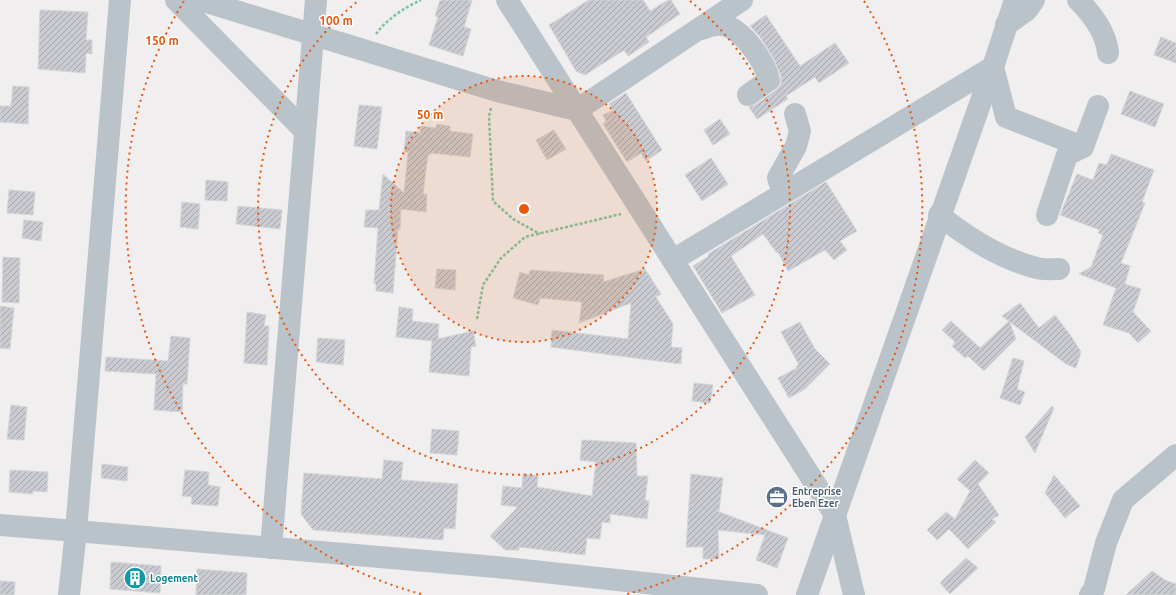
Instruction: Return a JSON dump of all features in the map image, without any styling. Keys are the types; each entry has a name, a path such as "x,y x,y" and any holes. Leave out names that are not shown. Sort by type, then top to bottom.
{"street":[{"path":"70,595 120,0"},
{"path":"176,0 305,131"},
{"path":"200,0 497,91 577,110 742,0"},
{"path":"271,548 316,0"},
{"path":"507,0 835,515 854,595"},
{"path":"807,595 939,215 993,67 1015,0"},
{"path":"1006,25 1027,10 1034,0"},
{"path":"1078,0 1091,13 1107,41 1108,53"},
{"path":"694,32 717,24 733,28 751,44 768,73 769,80 748,95"},
{"path":"993,67 1006,117 1083,146"},
{"path":"673,260 783,192 993,67"},
{"path":"1047,215 1067,155 1083,146 1098,106"},
{"path":"783,192 778,178 796,146 800,131 795,114"},
{"path":"939,215 959,231 988,248 1038,269 1059,269"},
{"path":"1090,595 1094,589 1106,543 1123,500 1176,455"},
{"path":"0,525 496,567 757,595"}],"path":[{"path":"364,50 380,28 410,5 421,0"},
{"path":"497,91 489,116 493,201 514,219 541,234"},
{"path":"476,319 483,285 501,258 525,237 640,209"}],"building":[{"path":"440,0 472,0 464,27 471,29 463,56 429,45 438,17 435,16"},
{"path":"589,0 643,0 650,11 668,0 671,0 680,14 646,37 649,42 628,56 624,50 585,75 576,71 549,25"},
{"path":"40,10 88,12 86,40 92,40 92,54 86,53 85,73 38,69"},
{"path":"766,15 800,66 835,43 849,63 819,83 815,77 786,96 788,99 757,119 749,107 755,105 776,90 781,84 781,76 773,57 760,37 750,26"},
{"path":"1161,37 1176,43 1176,63 1154,55"},
{"path":"13,86 29,87 28,124 0,122 0,106 11,106"},
{"path":"1130,91 1164,104 1155,127 1121,114"},
{"path":"626,93 662,150 646,161 641,153 627,162 603,124 606,121 603,115 613,110 609,104"},
{"path":"359,105 382,107 377,149 354,146"},
{"path":"720,119 730,134 713,145 704,130"},
{"path":"437,124 450,126 450,131 473,134 470,157 428,154 423,194 427,194 426,212 401,209 393,293 376,291 376,284 374,283 378,228 364,227 366,210 379,210 383,174 404,193 408,152 404,152 406,131 420,133 421,126 436,128"},
{"path":"554,130 566,149 547,160 536,140"},
{"path":"1111,154 1154,170 1142,202 1145,203 1121,263 1130,266 1125,284 1141,289 1133,312 1151,331 1138,343 1129,333 1103,325 1116,288 1079,274 1091,267 1103,235 1098,233 1100,230 1060,215 1077,174 1093,180 1099,163 1107,165"},
{"path":"711,158 728,184 702,201 685,175"},
{"path":"206,180 228,182 227,201 205,200"},
{"path":"826,182 857,231 840,241 847,250 834,260 825,250 788,271 778,252 777,253 763,234 731,256 755,295 722,313 693,266 709,256 708,254"},
{"path":"9,190 35,192 33,215 7,213"},
{"path":"182,202 200,204 198,229 180,227"},
{"path":"238,206 282,210 280,229 236,224"},
{"path":"24,220 43,222 41,241 22,238"},
{"path":"3,257 20,258 19,303 2,302"},
{"path":"437,269 456,270 455,290 435,288"},
{"path":"645,269 661,294 656,297 673,324 671,347 682,348 681,364 551,347 552,330 628,339 631,303 579,323 582,302 540,298 538,305 513,298 520,272 529,275 530,270 604,275 603,282"},
{"path":"1020,303 1039,328 1055,315 1081,352 1076,368 1066,364 1002,316"},
{"path":"0,306 14,308 10,349 0,348"},
{"path":"399,307 413,309 412,321 439,324 438,339 473,331 476,346 471,347 469,376 429,372 432,341 396,337"},
{"path":"247,312 266,315 264,326 269,326 267,365 244,363"},
{"path":"951,321 980,348 1009,321 1016,339 984,371 968,356 965,358 952,346 955,342 942,330"},
{"path":"800,322 815,349 830,364 805,389 789,398 778,378 797,368 796,366 799,365 781,332"},
{"path":"171,336 190,338 187,384 183,384 182,412 154,410 156,374 105,371 106,357 168,361"},
{"path":"318,338 345,340 343,365 316,362"},
{"path":"1013,358 1024,361 1017,389 1025,392 1020,405 1000,398"},
{"path":"694,383 713,385 710,403 692,401"},
{"path":"11,405 27,407 24,440 7,439"},
{"path":"1052,406 1054,408 1035,453 1025,437"},
{"path":"432,429 459,431 457,455 430,453"},
{"path":"582,440 636,443 637,476 648,476 645,500 649,501 647,519 610,514 610,523 602,522 600,539 587,538 585,555 519,547 519,550 505,550 490,536 518,507 501,505 503,486 522,488 523,474 538,476 537,487 592,496 596,462 580,460"},
{"path":"384,460 403,462 401,480 458,484 455,529 444,528 443,540 313,530 301,514 304,473 382,479"},
{"path":"975,460 989,473 978,484 999,515 992,519 996,522 968,549 949,529 937,540 927,530 946,512 955,519 970,491 957,479"},
{"path":"102,464 128,467 127,481 101,478"},
{"path":"10,470 48,472 47,492 33,491 33,494 9,492"},
{"path":"185,470 209,472 208,485 220,487 218,506 191,504 192,497 182,496"},
{"path":"691,474 723,478 719,511 717,511 788,538 777,568 756,560 765,535 718,530 719,559 703,559 703,547 686,547"},
{"path":"1054,475 1080,506 1065,518 1045,493"},
{"path":"966,558 978,568 950,594 940,583"},
{"name":"Logement","path":"111,562 161,566 160,593 110,589"},
{"name":"Logement","path":"197,569 247,573 246,595 196,595"},
{"path":"1152,571 1165,580 1176,584 1176,595 1126,595"},
{"path":"0,581 15,582 14,595 0,595"}],"place":[{"name":"Entreprise Eben Ezer","path":"777,497"},
{"name":"Logement","path":"135,578"}]}
